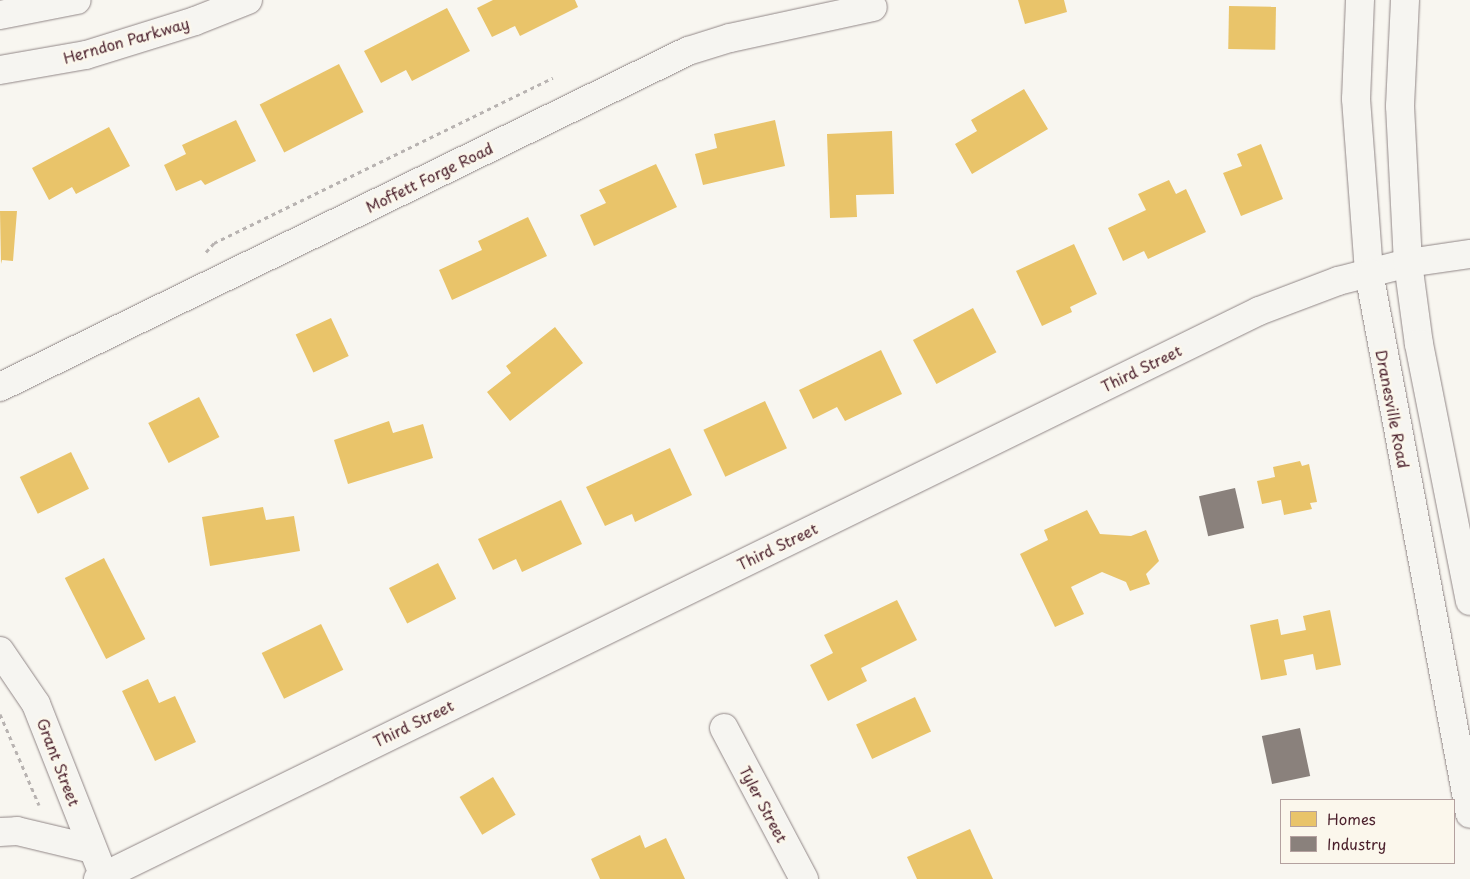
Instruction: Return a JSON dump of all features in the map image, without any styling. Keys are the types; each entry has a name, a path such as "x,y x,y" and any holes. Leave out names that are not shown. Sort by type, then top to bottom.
{"street":[{"path":"0,15 77,0"},
{"name":"Herndon Parkway","path":"0,70 86,54 195,21 248,0"},
{"name":"Dranesville Road","path":"1360,0 1356,99 1369,273 1470,814"},
{"path":"1405,0 1400,106 1408,263 1419,344 1470,601"},
{"name":"Moffett Forge Road","path":"0,387 688,51 730,38 873,7"},
{"name":"Third Street","path":"102,878 1259,310 1324,286 1369,273 1408,263 1470,254"},
{"name":"Grant Street","path":"0,651 36,704 102,878"},
{"name":"Tyler Street","path":"724,728 804,879"},
{"path":"0,832 17,831 92,849"}],"path":[{"path":"200,254 214,243 553,78"},
{"path":"0,714 23,762 51,838"}],"building: Homes":[{"path":"493,0 575,0 578,7 520,36 515,26 492,37 477,8"},
{"path":"1018,0 1064,0 1067,12 1025,24"},
{"path":"1229,6 1276,7 1275,50 1228,49"},
{"path":"447,8 470,51 412,81 406,70 381,83 364,51"},
{"path":"339,64 364,112 284,153 260,104"},
{"path":"1024,89 1048,129 972,174 955,144 977,131 971,120"},
{"path":"236,120 256,161 205,185 201,180 176,191 164,165 186,154 182,145"},
{"path":"775,120 785,166 703,185 695,154 717,148 714,134"},
{"path":"109,127 130,166 76,194 72,187 49,200 32,168"},
{"path":"892,131 894,194 856,195 857,217 830,218 827,134"},
{"path":"1261,144 1283,199 1241,216 1223,173 1242,166 1237,154"},
{"path":"656,164 677,207 594,246 580,215 606,203 599,190"},
{"path":"1169,180 1176,194 1186,189 1206,232 1148,259 1144,251 1123,261 1108,228 1146,210 1138,194"},
{"path":"0,211 17,211 13,261 2,260 1,264"},
{"path":"528,217 547,256 452,300 439,270 482,250 478,241"},
{"path":"1074,244 1097,294 1070,307 1072,312 1042,326 1016,271"},
{"path":"973,308 996,352 936,384 913,340"},
{"path":"331,318 349,356 313,373 296,334"},
{"path":"555,327 583,363 510,421 487,392 511,373 506,366"},
{"path":"881,350 902,394 845,421 837,407 813,419 799,390"},
{"path":"199,397 219,437 169,463 148,423"},
{"path":"765,401 787,448 725,477 703,430"},
{"path":"389,421 393,433 423,424 433,458 348,484 334,440"},
{"path":"670,448 692,495 635,522 632,514 605,526 586,487"},
{"path":"71,452 89,489 38,514 20,477"},
{"path":"1300,461 1302,466 1309,464 1317,502 1310,503 1312,509 1284,515 1281,500 1262,504 1257,481 1275,477 1273,467"},
{"path":"561,500 582,544 522,572 516,559 493,570 478,539"},
{"path":"263,507 266,520 294,516 300,551 210,566 202,517"},
{"path":"1087,510 1100,534 1131,536 1146,530 1159,561 1146,574 1150,584 1130,591 1126,582 1102,572 1071,587 1084,614 1055,627 1020,554 1048,540 1044,530"},
{"path":"104,558 145,639 106,659 65,578"},
{"path":"438,563 456,599 407,624 389,588"},
{"path":"897,600 917,640 861,668 867,681 828,701 810,665 833,653 824,635"},
{"path":"1330,610 1341,665 1316,670 1313,654 1284,660 1287,675 1261,680 1250,625 1278,619 1281,635 1306,630 1303,616"},
{"path":"321,624 343,670 284,699 262,653"},
{"path":"148,679 159,703 175,696 196,742 155,761 122,691"},
{"path":"915,697 931,731 872,759 856,724"},
{"path":"493,777 516,815 482,835 460,797"},
{"path":"970,829 993,879 917,879 907,857"},
{"path":"640,835 645,848 666,838 685,879 600,879 591,859"}],"building: Industry":[{"path":"1235,488 1244,528 1208,536 1199,496"},
{"path":"1300,728 1310,776 1272,784 1262,736"}]}
